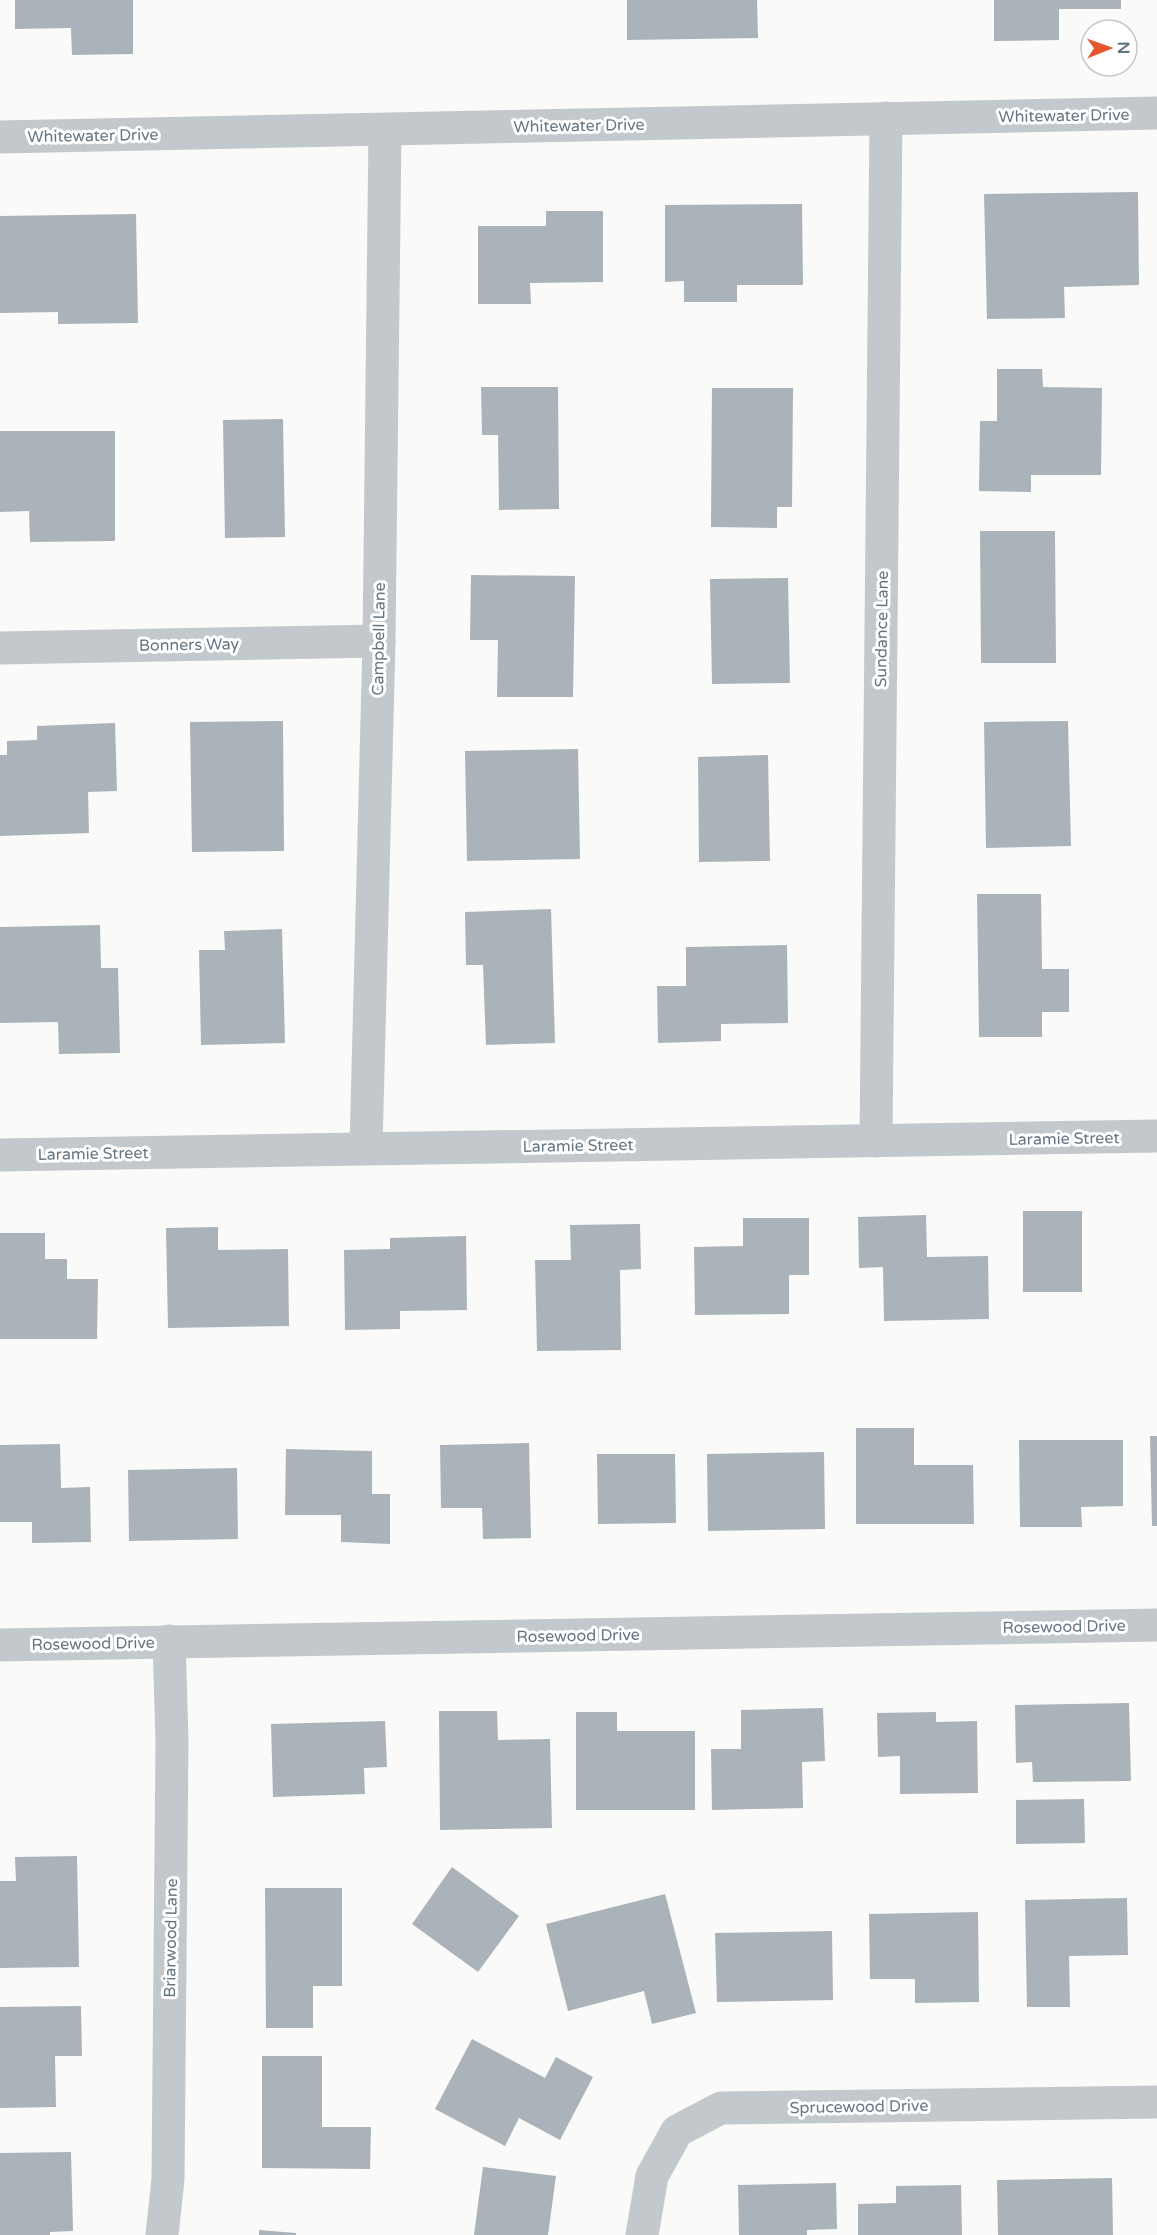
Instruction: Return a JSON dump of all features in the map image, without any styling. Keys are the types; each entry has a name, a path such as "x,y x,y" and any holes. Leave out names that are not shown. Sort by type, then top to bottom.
{"street":[{"name":"Whitewater Drive","path":"0,136 1157,113"},
{"name":"Sundance Lane","path":"876,1141 886,118"},
{"name":"Campbell Lane","path":"366,1148 379,640 385,130"},
{"name":"Bonners Way","path":"0,648 379,640"},
{"name":"Laramie Street","path":"0,1155 1157,1136"},
{"name":"Rosewood Drive","path":"0,1645 1157,1625"},
{"name":"Briarwood Lane","path":"162,2235 168,2180 172,1741 169,1641"},
{"name":"Sprucewood Drive","path":"642,2235 652,2176 677,2131 721,2108 1157,2102"}],"building":[{"path":"15,0 133,0 133,54 72,55 71,28 15,29"},
{"path":"627,0 757,0 758,38 627,40"},
{"path":"994,0 1121,0 1121,9 1059,9 1059,40 994,41"},
{"path":"1138,192 1139,285 1064,287 1065,318 987,319 984,194"},
{"path":"802,204 803,285 737,285 737,302 684,302 684,281 665,282 665,205"},
{"path":"546,211 603,211 603,282 530,283 531,304 478,304 478,226 546,226"},
{"path":"136,214 138,323 58,324 58,312 0,313 0,216"},
{"path":"997,369 1042,369 1043,387 1102,388 1101,475 1031,475 1031,492 979,491 980,421 997,421"},
{"path":"481,387 558,387 559,509 499,510 498,435 482,435"},
{"path":"712,388 793,388 792,507 777,507 777,528 711,527"},
{"path":"283,419 285,537 225,538 223,420"},
{"path":"0,431 115,431 115,541 30,542 29,511 0,512"},
{"path":"980,531 1055,531 1056,663 981,663"},
{"path":"471,575 575,576 573,697 497,697 498,640 470,640"},
{"path":"788,578 790,683 712,684 710,579"},
{"path":"283,721 284,851 192,852 190,722"},
{"path":"1068,721 1071,846 986,848 984,722"},
{"path":"115,723 117,791 88,792 89,833 0,836 0,755 7,755 7,741 37,740 37,726"},
{"path":"578,749 580,859 467,861 465,751"},
{"path":"768,755 770,861 699,862 698,757"},
{"path":"977,894 1041,894 1042,969 1069,969 1069,1012 1042,1012 1042,1037 979,1037"},
{"path":"551,909 555,1043 486,1045 483,965 466,965 465,912"},
{"path":"100,925 101,968 118,968 120,1053 59,1054 58,1022 0,1023 0,927"},
{"path":"282,929 285,1043 201,1045 199,950 225,950 224,931"},
{"path":"787,945 788,1023 721,1024 721,1041 658,1043 657,986 686,986 686,947"},
{"path":"1023,1211 1082,1211 1082,1292 1023,1292"},
{"path":"926,1215 927,1257 988,1256 989,1319 884,1321 883,1267 859,1268 858,1217"},
{"path":"743,1218 809,1218 809,1275 789,1275 789,1314 695,1315 694,1247 743,1246"},
{"path":"640,1224 641,1269 620,1270 621,1350 537,1351 535,1260 571,1260 570,1225"},
{"path":"218,1227 218,1250 288,1249 289,1326 168,1328 166,1228"},
{"path":"0,1233 45,1233 45,1259 67,1259 67,1279 98,1279 97,1339 0,1339"},
{"path":"466,1236 467,1310 400,1311 400,1329 345,1330 344,1250 390,1249 390,1238"},
{"path":"856,1428 914,1428 914,1465 973,1465 974,1524 856,1524"},
{"path":"1150,1436 1157,1436 1157,1526 1152,1526"},
{"path":"1019,1440 1123,1440 1123,1506 1081,1507 1082,1527 1020,1527"},
{"path":"529,1443 531,1538 483,1539 482,1508 441,1508 440,1445"},
{"path":"60,1444 61,1488 90,1487 91,1542 32,1543 32,1522 0,1522 0,1445"},
{"path":"286,1449 372,1451 372,1494 390,1494 390,1544 341,1542 341,1515 285,1515"},
{"path":"824,1452 825,1529 708,1531 707,1454"},
{"path":"597,1454 675,1454 676,1523 598,1524"},
{"path":"237,1468 238,1539 129,1541 128,1470"},
{"path":"1129,1703 1131,1781 1033,1782 1032,1762 1016,1763 1015,1705"},
{"path":"823,1708 825,1761 802,1762 803,1808 712,1810 711,1749 741,1749 741,1710"},
{"path":"439,1711 497,1711 498,1740 550,1739 552,1828 440,1830"},
{"path":"576,1712 617,1712 617,1731 695,1731 695,1810 576,1810"},
{"path":"936,1712 936,1722 977,1721 978,1793 900,1794 900,1756 878,1757 877,1713"},
{"path":"385,1721 387,1767 364,1768 365,1794 273,1797 271,1724"},
{"path":"1084,1799 1085,1843 1016,1844 1016,1800"},
{"path":"77,1856 79,1967 0,1968 0,1881 16,1881 15,1857"},
{"path":"452,1867 519,1916 478,1972 412,1924"},
{"path":"265,1888 342,1888 342,1986 313,1986 313,2028 266,2028"},
{"path":"665,1894 696,2013 652,2024 644,1991 568,2011 546,1924"},
{"path":"1127,1898 1128,1955 1069,1956 1070,2007 1027,2007 1025,1900"},
{"path":"978,1912 979,2002 915,2003 915,1979 870,1979 869,1914"},
{"path":"832,1931 833,2000 717,2002 715,1933"},
{"path":"81,2006 82,2056 55,2056 56,2107 0,2108 0,2007"},
{"path":"472,2039 545,2078 556,2057 593,2077 560,2140 519,2118 505,2146 435,2109"},
{"path":"262,2056 322,2056 322,2127 371,2127 370,2169 262,2168"},
{"path":"71,2152 73,2231 50,2232 50,2235 0,2235 0,2153"},
{"path":"483,2167 556,2176 548,2235 474,2235"},
{"path":"1112,2178 1113,2235 998,2235 997,2180"},
{"path":"836,2183 837,2229 807,2230 807,2235 739,2235 738,2185"},
{"path":"961,2185 962,2235 858,2235 858,2204 896,2203 896,2186"},
{"path":"259,2230 296,2233 296,2235 259,2235"}]}
